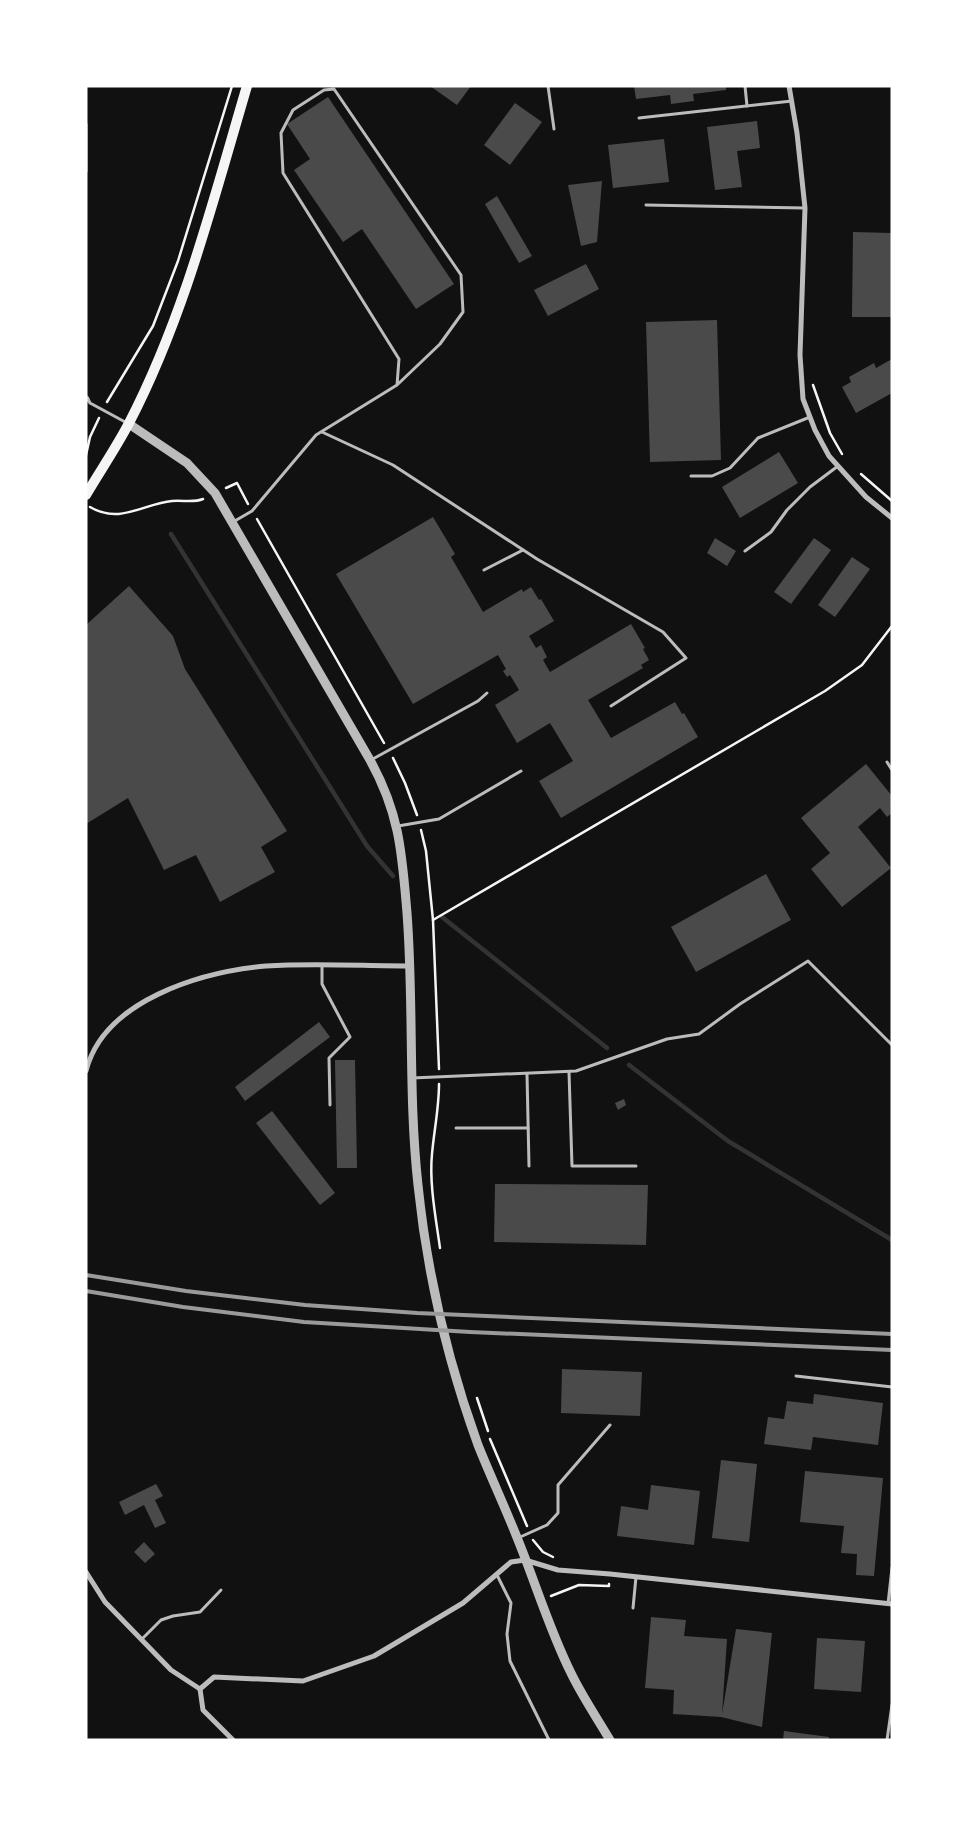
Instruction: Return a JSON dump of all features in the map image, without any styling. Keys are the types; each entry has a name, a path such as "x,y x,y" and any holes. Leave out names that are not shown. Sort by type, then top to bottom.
{"main road":[{"path":"86,495 129,424 165,346 184,295 224,170 246,86"}],"street":[{"path":"789,86 797,133 805,208 800,355 803,399 814,430 829,456 866,497 892,518"},
{"path":"129,424 187,463 215,493 370,760 388,797 402,850 411,966 415,1150 421,1211 440,1314 454,1371 479,1446 517,1538 539,1600 572,1674 610,1740"},
{"path":"86,1071 89,1059 110,1028 124,1014 157,996 207,977 264,966 411,966"},
{"path":"200,1689 214,1677 303,1681 374,1656 463,1603 511,1562 525,1560 558,1570 890,1604"},
{"path":"86,1572 105,1602 171,1670 200,1689 203,1710 233,1740"}],"lane":[{"path":"548,86 554,129"},
{"path":"745,86 747,106"},
{"path":"232,523 252,511 316,435 397,385 440,344 463,312 461,275 334,88 324,90 293,110 281,133 283,173 399,359 397,385"},
{"path":"639,118 792,101"},
{"path":"86,124 86,170"},
{"path":"646,205 805,208"},
{"path":"87,399 90,403 129,424"},
{"path":"691,476 712,476 730,468 758,438 810,417"},
{"path":"321,432 393,465 523,550 663,632 686,658 611,706"},
{"path":"745,551 771,532 787,510 810,488 838,466"},
{"path":"484,570 523,550"},
{"path":"370,760 478,701 487,693"},
{"path":"887,762 892,770"},
{"path":"397,826 439,819 521,771"},
{"path":"412,1078 576,1071 667,1039 699,1034 740,1004 808,961 892,1045"},
{"path":"322,965 322,984 350,1037 329,1058 330,1105"},
{"path":"569,1072 572,1166 636,1166"},
{"path":"527,1074 528,1166"},
{"path":"456,1128 528,1128"},
{"path":"796,1376 892,1387"},
{"path":"517,1538 547,1525 558,1513 558,1485 610,1425"},
{"path":"890,1604 892,1568"},
{"path":"496,1575 511,1603 507,1634 510,1661 549,1740"},
{"path":"633,1608 636,1577"},
{"path":"142,1640 161,1620 173,1616 200,1612 221,1590"},
{"path":"887,1740 892,1705"}],"path":[{"path":"86,455 90,437 103,409 153,326 178,261 232,86"},
{"path":"812,382 830,433 844,456"},
{"path":"856,470 892,501"},
{"path":"433,920 825,691 862,665 892,626"},
{"path":"539,1600 579,1585 609,1586 610,1574"}],"building":[{"path":"430,86 471,86 457,105"},
{"path":"634,86 726,86 726,90 693,94 694,101 671,104 670,95 636,99"},
{"path":"328,97 454,284 416,309 362,229 343,242 294,170 310,159 287,124"},
{"path":"515,103 542,122 510,165 484,145"},
{"path":"757,121 760,148 737,151 742,187 715,190 707,127"},
{"path":"664,139 669,182 613,188 608,145"},
{"path":"602,181 597,242 581,246 568,185"},
{"path":"497,196 532,256 519,263 485,204"},
{"path":"853,232 892,233 892,317 852,317"},
{"path":"586,264 599,289 548,316 534,290"},
{"path":"717,320 721,460 650,462 646,322"},
{"path":"892,359 892,393 856,413 842,387 851,382 849,377 874,363 876,368"},
{"path":"779,452 798,483 740,518 722,487"},
{"path":"433,517 455,554 451,557 483,612 522,589 523,592 531,587 539,600 541,599 554,621 529,636 536,648 541,645 547,657 543,660 550,672 631,624 645,648 643,649 649,660 641,665 643,668 588,700 611,738 675,702 698,737 561,818 539,781 573,761 550,723 517,743 495,705 519,690 510,675 507,677 503,671 506,669 498,655 413,704 336,574"},
{"path":"715,538 736,551 727,566 707,553"},
{"path":"814,538 831,550 791,604 774,592"},
{"path":"852,557 870,569 835,617 818,605"},
{"path":"129,586 173,636 185,669 287,831 261,847 275,872 220,902 196,855 164,870 128,798 86,824 86,625"},
{"path":"866,764 892,796 892,813 887,817 880,808 858,827 891,868 842,907 811,869 830,853 801,818"},
{"path":"766,874 791,920 696,972 671,927"},
{"path":"319,1022 330,1037 245,1101 235,1087"},
{"path":"335,1060 355,1060 357,1168 337,1168"},
{"path":"624,1099 626,1105 618,1110 615,1103"},
{"path":"272,1111 335,1193 320,1205 256,1123"},
{"path":"495,1184 648,1185 646,1245 494,1242"},
{"path":"562,1369 642,1372 640,1416 561,1413"},
{"path":"814,1394 883,1403 878,1445 813,1437 811,1450 764,1444 768,1417 784,1419 787,1401 813,1404"},
{"path":"721,1460 757,1464 749,1542 712,1538"},
{"path":"805,1471 883,1478 874,1576 856,1575 857,1554 841,1553 844,1526 800,1522"},
{"path":"156,1484 163,1496 155,1500 166,1523 155,1528 144,1505 125,1515 119,1502"},
{"path":"651,1485 700,1491 694,1545 617,1536 621,1506 648,1510"},
{"path":"144,1542 155,1554 145,1563 134,1552"},
{"path":"651,1617 686,1620 684,1636 727,1639 722,1714 736,1629 772,1633 762,1727 721,1717 673,1714 674,1690 645,1688"},
{"path":"817,1638 865,1641 861,1692 814,1689"},
{"path":"784,1731 829,1737 829,1740 783,1740"}],"waterway":[{"path":"171,534 367,846 393,876"},
{"path":"442,917 607,1048"},
{"path":"629,1065 728,1141 892,1240"}],"railway":[{"path":"86,1275 186,1291 305,1305 417,1313 892,1334"},
{"path":"86,1291 183,1307 304,1322 470,1332 892,1350"}]}
